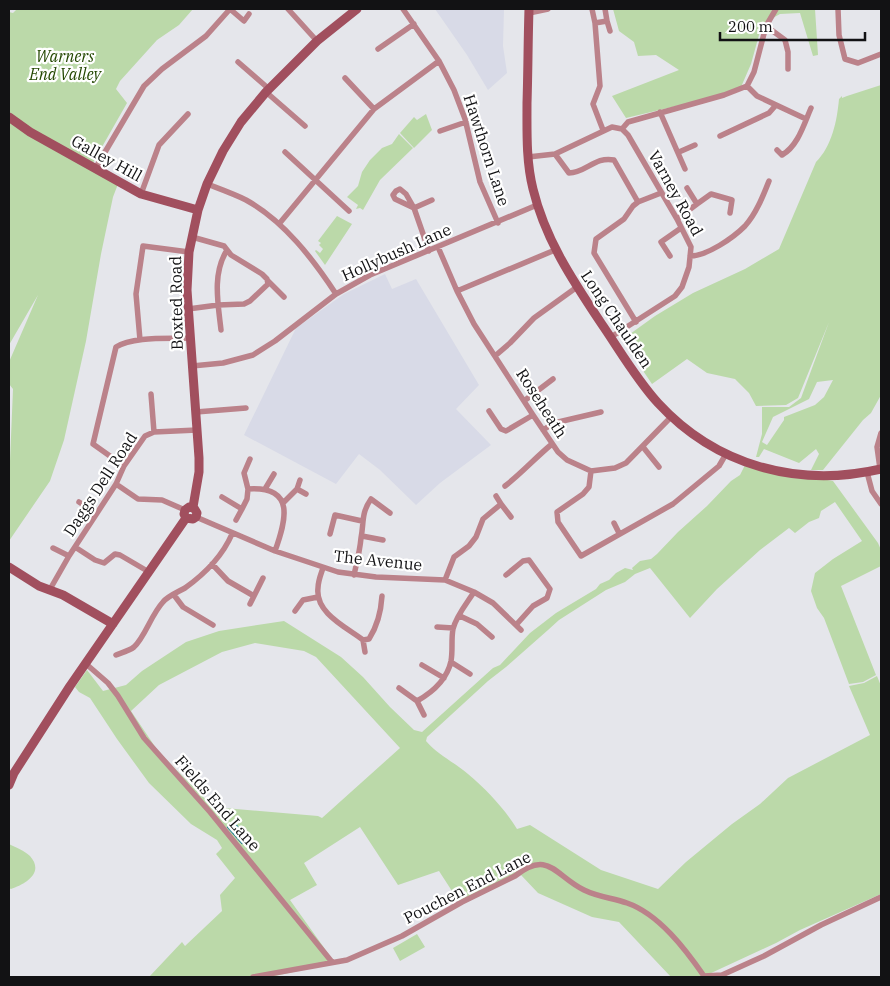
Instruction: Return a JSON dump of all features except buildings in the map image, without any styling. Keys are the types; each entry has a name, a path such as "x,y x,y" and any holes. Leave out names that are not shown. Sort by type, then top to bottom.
{"street":[{"path":"95,169 144,86 162,69 206,36 230,9 244,21 249,14"},
{"path":"288,9 317,41"},
{"name":"Hawthorn Lane","path":"403,9 439,61 454,90 466,122 480,182 498,223"},
{"path":"529,11 548,9"},
{"path":"592,9 600,86 593,104 603,130"},
{"path":"605,9 610,31"},
{"path":"528,157 555,154 612,126 622,129 628,122 724,95 747,86 754,72 766,26 776,9"},
{"path":"838,9 839,35 845,59 858,63 881,54"},
{"name":"Boxted Road","path":"9,785 14,773 85,663 149,572 188,512 199,472 187,290 189,252 198,210 207,184 223,151 241,122 268,91 317,41 351,10"},
{"name":"Long Chaulden","path":"529,11 528,157 532,188 537,206 555,250 577,287 645,387 671,417 696,437 726,454 755,466 793,475 829,476 881,469"},
{"path":"595,24 607,21"},
{"path":"378,49 414,24"},
{"path":"766,26 785,40 788,52 788,69"},
{"path":"279,224 374,109 439,61"},
{"path":"238,62 305,126"},
{"path":"346,78 374,109"},
{"path":"747,86 757,96 806,119"},
{"path":"720,136 769,113 776,105"},
{"path":"777,150 782,155 787,152 805,126 811,108"},
{"path":"660,112 685,169"},
{"path":"141,194 160,145 188,114"},
{"name":"Galley Hill","path":"9,117 30,132 141,194 198,210"},
{"path":"440,131 466,122"},
{"name":"Varney Road","path":"611,338 675,296 682,287 689,267 691,247 628,135 622,129"},
{"path":"679,152 695,145"},
{"path":"285,152 349,210"},
{"path":"555,154 569,173 575,173 605,158 614,160 638,202"},
{"path":"690,256 698,256 723,243 745,226 763,196 769,181"},
{"path":"207,184 247,200 279,224 305,252 336,294"},
{"path":"687,188 697,204"},
{"path":"636,322 594,252 596,239 624,219 638,202 661,193"},
{"path":"677,220 711,194 732,200 730,213"},
{"path":"429,251 414,208 432,200"},
{"name":"Hollybush Lane","path":"192,366 223,363 252,355 275,341 336,294 370,275 537,206"},
{"path":"670,256 661,242 681,228"},
{"path":"192,237 220,244 232,255 262,274 284,297"},
{"path":"140,340 136,294 143,246 189,252"},
{"name":"Roseheath","path":"438,247 474,324 552,444 567,460 591,471"},
{"path":"221,330 218,305 218,274 222,258 227,250"},
{"path":"457,291 555,250"},
{"path":"188,309 244,304 267,286 268,281"},
{"path":"495,356 534,318 577,287"},
{"path":"124,466 93,444 116,347 122,343 140,340 190,338"},
{"path":"524,401 553,379"},
{"path":"151,394 154,432"},
{"path":"196,412 246,408"},
{"path":"490,410 501,429 506,431 533,415"},
{"path":"543,430 554,423 601,412"},
{"path":"671,417 626,463 615,468 591,471 589,487 583,494 557,512 558,522 581,556 673,504 719,466 726,454"},
{"name":"Daggs Dell Road","path":"49,591 69,556 116,484 124,466 145,436 154,432 197,430"},
{"path":"881,433 877,447 881,469"},
{"path":"505,486 552,444"},
{"path":"643,447 659,467"},
{"path":"236,520 247,499 248,489 244,473 250,459"},
{"path":"867,472 872,491 881,504"},
{"path":"265,489 274,474"},
{"path":"283,503 297,489 300,480"},
{"path":"116,484 138,499 162,500 188,512 192,519 196,517"},
{"path":"248,489 265,489 283,503 286,515 275,551"},
{"path":"297,489 306,494"},
{"path":"496,496 511,516"},
{"path":"222,498 242,509"},
{"path":"354,575 366,506 371,499 390,514"},
{"path":"79,502 96,513"},
{"path":"445,580 454,557 469,546 476,537 483,519 501,504"},
{"path":"330,534 336,512 362,521"},
{"name":"The Avenue","path":"196,517 232,534 323,568 354,575 445,580 493,602 518,627 533,606 547,598 550,590 529,560 523,560 506,575"},
{"path":"614,523 619,533"},
{"path":"116,655 133,648 143,635 150,618 164,601 189,585 212,564 225,550 232,534"},
{"path":"362,536 383,540"},
{"path":"76,547 95,560 104,563 115,554 120,555 149,572"},
{"path":"53,548 69,556"},
{"path":"212,564 228,581 254,596"},
{"path":"9,567 49,591 63,595 113,624"},
{"path":"323,568 318,587 318,597 326,613 363,640 365,652"},
{"path":"250,604 263,578"},
{"path":"416,701 434,690 444,678 451,662 454,628 474,592"},
{"path":"174,595 183,607 213,625"},
{"path":"363,640 369,639 376,628 382,596"},
{"path":"295,611 303,600 318,597"},
{"path":"460,616 477,624 492,637"},
{"path":"437,627 454,628"},
{"path":"451,662 470,674"},
{"name":"Fields End Lane","path":"85,663 113,690 144,738 210,812 332,962"},
{"path":"422,665 444,678"},
{"path":"399,688 416,701 424,715"},
{"name":"Pouchen End Lane","path":"253,977 347,960 402,936 462,902 515,876 522,870 539,863 550,867 572,885 592,895 628,903 641,909 680,943 704,976 722,976 821,925 881,898"}],"shaded area":[{"path":"435,9 504,9 503,46 507,73 488,90 467,55"},
{"path":"385,274 392,289 416,279 479,385 456,409 491,445 440,483 416,505 380,470 359,454 336,484 244,435 296,328 344,294"}],"green space":[{"name":"Warners End Valley","path":"17,9 193,9 179,25 157,40 120,81 116,89 127,103 90,168 118,184 113,197 86,341 64,440 50,481 9,541 13,389 9,384 9,362 38,295 9,345 9,12 13,13"},
{"path":"613,9 815,9 818,55 813,56 800,13 780,14 762,24 751,64 741,87 710,98 626,118 612,96 679,70 656,55 638,56 634,42 619,31"},
{"path":"881,85 881,395 871,413 863,420 823,470 811,470 819,454 816,449 799,463 764,449 759,457 756,457 762,434 762,407 789,407 801,398 829,322 798,398 786,405 756,406 749,393 735,379 707,373 687,359 652,384 621,338 623,339 655,316 693,293 745,269 779,249 816,162 830,141 837,116 839,99 842,96 842,98","holes":["833,380 824,397 815,405 784,417 784,420 767,445 762,442 773,417 809,399 817,382"]},
{"path":"426,114 432,130 414,148 400,133 414,117 417,120"},
{"path":"399,134 413,148 380,180 363,210 360,208 356,209 358,205 347,197 358,186 362,172 370,160 382,148 392,144"},
{"path":"337,216 352,224 325,265 315,251 320,253 323,249 318,241"},
{"path":"745,465 833,481 878,543 881,550 881,566 841,586 876,675 863,682 849,684 824,618 817,608 811,591 815,573 862,541 835,502 821,511 819,518 809,522 795,533 789,528 760,550 717,589 690,618 650,568 606,590 559,620 488,681 427,737 426,741 482,786 517,829 530,825 601,870 658,889 686,862 732,824 760,804 788,778 870,735 849,686 864,683 877,676 881,686 881,894 800,930 709,974 709,977 671,977 619,922 592,917 538,893 521,875 461,905 439,871 398,885 360,827 304,863 317,885 290,900 335,963 270,977 149,977 182,942 185,946 222,911 220,895 235,878 216,854 222,848 217,840 191,824 149,783 90,698 79,692 75,687 87,670 103,691 126,685 142,671 186,642 219,631 284,621 341,657 414,730 422,732 493,668 500,665 530,633 556,613 596,589 616,573 625,568 633,570 632,568 640,561 651,559 731,481 740,475","holes":["255,643 304,651 316,657 400,748 322,818 318,816 213,807 158,751 131,711 159,685 222,652"]},
{"path":"9,844 30,856 35,868 34,873 27,881 11,889 9,888"},
{"path":"417,934 425,947 400,961 393,948"}],"water":[{"path":"231,823 235,823 248,839 242,844 227,827"}]}
